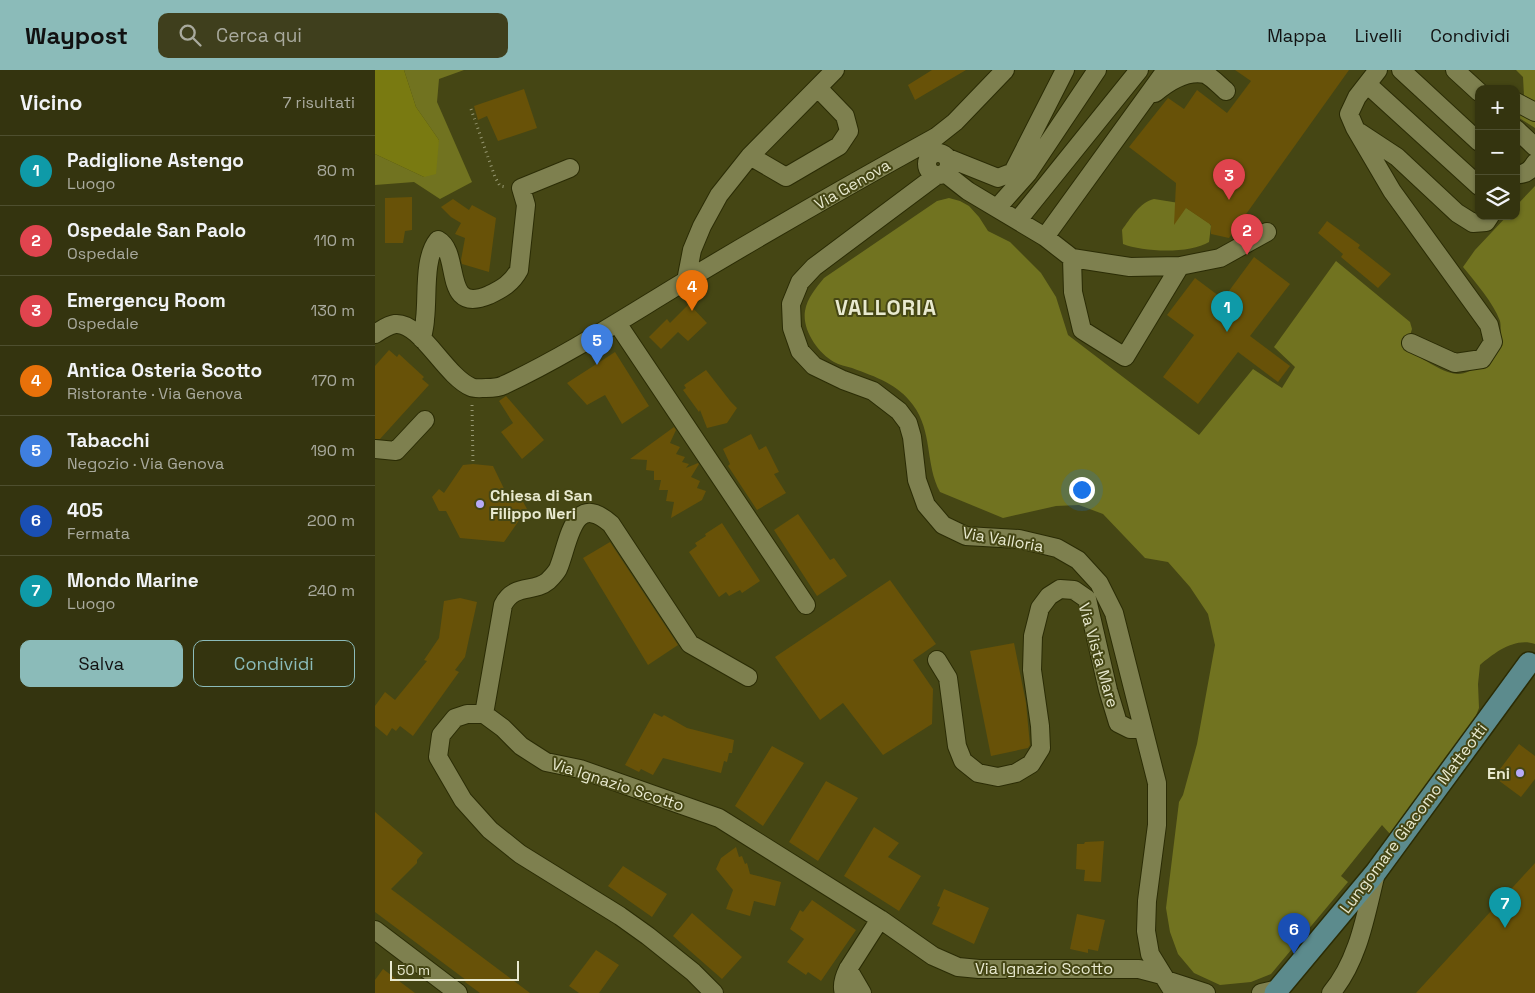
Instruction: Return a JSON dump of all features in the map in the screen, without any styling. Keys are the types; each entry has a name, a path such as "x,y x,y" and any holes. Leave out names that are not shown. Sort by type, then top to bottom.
{"main road":[{"name":"Lungomare Giacomo Matteotti","path":"1271,992 1376,872 1529,663"}],"street":[{"path":"686,281 692,250 702,226 719,195 750,156 835,70"},
{"name":"Via Genova","path":"375,334 395,324 412,328 457,379 473,388 501,387 617,323 686,281 938,160 955,122 1005,70"},
{"path":"938,160 998,178 1013,172 1065,70"},
{"path":"997,208 1028,173 1097,70"},
{"path":"1018,220 1139,70"},
{"path":"1045,237 1166,70"},
{"path":"1378,70 1357,97 1349,114 1355,128 1392,191 1489,325 1493,342 1482,359 1455,364 1411,343"},
{"path":"1401,70 1475,138"},
{"path":"1455,70 1475,86"},
{"path":"1143,102 1170,81 1187,73 1205,74 1226,91"},
{"path":"1367,84 1475,182"},
{"path":"750,156 786,177 839,146 849,131 845,116 818,88"},
{"path":"1520,104 1535,112"},
{"path":"1355,128 1397,157 1457,213 1473,223 1486,222 1487,220"},
{"path":"1517,130 1535,147"},
{"path":"938,160 968,192 1045,237 1072,258 1130,267 1180,266 1219,258 1267,232"},
{"name":"Via Valloria","path":"938,160 814,267 800,282 791,304 792,328 800,351 814,366 843,380 873,391 899,411 908,423 912,437 917,480 926,505 943,525 966,536 1019,539 1057,548 1078,560 1099,583 1114,612 1157,783 1158,802 1146,931 1150,954 1167,983"},
{"path":"1520,175 1531,169 1535,163"},
{"path":"422,339 429,268 432,252 437,240 443,243 446,249 455,283 464,297 473,300 478,299 507,285 515,278 519,270 526,215 526,206 521,188 570,168"},
{"path":"1072,258 1073,292 1082,330 1125,357 1180,266"},
{"path":"617,323 806,604"},
{"path":"375,449 396,450 425,420"},
{"path":"714,993 693,972 641,931 520,854 490,830 463,800 438,757 441,735 455,718 467,714 484,714 503,605 507,597 546,582 557,571 574,522 583,514 591,512 602,516 611,524 689,644 748,677"},
{"name":"Via Vista Mare","path":"937,660 948,678 957,746 963,760 978,773 998,777 1016,773 1031,764 1041,748 1040,726 1032,670 1033,636 1040,608 1049,596 1060,589 1074,590 1087,599 1108,690 1118,723 1130,729 1143,729"},
{"name":"Via Ignazio Scotto","path":"484,714 503,728 521,746 546,762 580,769 719,818 880,919 933,956 958,967 979,970 1139,969 1167,983 1206,993"},
{"path":"1331,993 1352,962 1376,872"},
{"path":"844,993 844,978 847,970 880,919"},
{"path":"375,930 458,993"},
{"path":"847,970 862,993"}],"path":[{"path":"471,109 495,177 501,186 521,188"},
{"path":"472,405 473,464"}],"shaded area":[{"path":"375,70 404,70 416,107 439,140 436,174 424,177 375,154"},
{"path":"404,70 464,70 439,79 437,102 472,182 440,199 414,182 375,185 375,154 424,177 439,140 416,107"},
{"path":"1516,70 1535,70 1535,103 1524,96 1523,77"},
{"path":"1520,111 1535,119 1535,128 1520,119"},
{"path":"1535,186 1535,644 1527,642 1505,647 1480,665 1478,684 1479,708 1470,731 1390,834 1382,825 1341,876 1348,882 1271,974 1251,982 1220,985 1194,973 1178,954 1170,932 1166,908 1179,802 1183,795 1197,744 1215,645 1208,614 1190,587 1168,562 1145,558 1103,514 1079,505 1056,506 1003,518 940,492 932,470 924,426 913,405 901,392 886,382 836,363 822,353 812,340 806,326 805,311 808,302 812,293 824,278 937,201 949,198 960,201 969,206 988,231 1010,242 1041,273 1056,297 1068,335 1199,435 1253,369 1282,388 1295,367 1274,347 1336,261 1410,322 1412,329 1406,349 1451,373 1463,374 1481,364 1499,344 1500,321 1488,300 1463,267 1475,250 1503,220 1520,220 1520,202"},
{"path":"1154,199 1179,203 1209,223 1211,226 1209,242 1201,246 1179,250 1142,249 1123,244 1122,230 1140,207"}],"building":[{"path":"932,70 966,70 915,100 908,85"},
{"path":"1235,70 1349,70 1229,238 1211,234 1211,225 1186,208 1174,225 1176,183 1129,147 1168,98 1184,109 1197,90 1227,113 1251,81"},
{"path":"524,89 537,128 498,141 487,116 478,120 474,106"},
{"path":"412,197 412,230 405,231 403,243 385,243 385,198"},
{"path":"453,199 469,210 472,205 496,218 489,272 462,264 465,238 455,234 461,223 451,217 441,207"},
{"path":"1327,221 1360,245 1358,248 1391,274 1378,288 1341,257 1343,254 1318,233"},
{"path":"1254,257 1290,284 1250,336 1290,366 1278,382 1238,352 1198,404 1163,377 1194,335 1167,315 1195,278 1223,299"},
{"path":"689,304 707,323 688,341 678,332 661,349 649,337 667,319 670,323"},
{"path":"389,350 397,357 399,354 424,377 422,379 429,385 380,439 375,439 375,366"},
{"path":"615,352 649,406 622,424 605,395 587,405 567,383"},
{"path":"706,370 737,408 727,423 707,428 700,410 699,412 683,390 686,388 684,385"},
{"path":"506,396 544,440 522,459 501,432 513,423 499,401"},
{"path":"674,427 676,430 670,443 680,447 676,454 685,457 682,462 689,464 686,468 699,464 691,477 700,481 697,488 706,491 702,500 671,518 674,502 666,501 668,490 659,490 661,480 654,480 654,471 646,470 647,460 630,459"},
{"path":"751,434 759,450 766,446 779,472 774,474 786,493 757,510 728,466 730,464 723,449"},
{"name":"Chiesa di San Filippo Neri","path":"463,465 493,466 509,499 521,498 527,509 504,542 460,538 446,511 439,511 432,497 439,489 444,493"},
{"path":"798,514 830,560 834,558 847,576 817,596 774,530"},
{"path":"722,523 760,581 742,593 740,590 729,596 726,592 719,597 689,552 697,546 695,543 706,536 705,534"},
{"path":"610,542 678,645 648,665 583,558"},
{"path":"890,580 936,644 913,660 933,689 932,724 883,755 843,703 820,720 775,657"},
{"path":"460,598 477,602 465,657 455,670 459,672 413,736 400,726 396,731 392,728 387,736 375,726 375,706 385,692 395,700 427,661 424,660 439,638 444,601"},
{"path":"1014,643 1026,703 1030,745 1028,748 991,756 970,651"},
{"path":"654,713 662,717 664,715 687,728 734,740 732,753 729,753 727,762 724,761 721,773 663,758 653,775 641,769 639,772 625,765"},
{"path":"1519,744 1535,756 1535,779 1521,797 1494,777"},
{"path":"772,746 804,763 763,826 735,806"},
{"path":"826,781 858,798 818,861 789,842"},
{"path":"375,812 423,853 417,860 417,863 391,889 530,993 480,993 465,982 466,980 375,912"},
{"path":"874,827 899,843 888,857 921,876 899,911 844,876"},
{"path":"1104,841 1101,882 1084,881 1085,870 1076,869 1077,844"},
{"path":"736,847 739,857 742,856 745,864 747,863 750,874 781,882 775,906 754,901 750,916 726,909 733,890 716,869 721,858"},
{"path":"1535,863 1535,993 1416,993"},
{"path":"623,866 667,894 652,917 608,886"},
{"path":"944,889 989,908 974,944 932,924 940,907 937,906"},
{"path":"812,900 856,930 821,981 808,972 806,975 787,962 804,939 790,929 800,910 803,912"},
{"path":"692,913 742,957 722,979 673,936"},
{"path":"1077,914 1105,920 1098,951 1088,949 1088,953 1070,949"},
{"path":"596,950 619,965 599,993 579,993 569,986"},
{"path":"383,969 415,993 375,993 375,980"}],"place":[{"name":"Emergency Room","path":"1229,200"},
{"name":"Ospedale San Paolo","path":"1247,255"},
{"name":"Antica Osteria Scotto","path":"692,311"},
{"name":"Padiglione Astengo","path":"1227,332"},
{"name":"Tabacchi","path":"597,365"},
{"name":"Chiesa di San Filippo Neri","path":"480,504"},
{"name":"Eni","path":"1520,773"},
{"name":"Mondo Marine","path":"1505,928"},
{"name":"405","path":"1294,954"}],"district":[{"name":"VALLORIA","path":"886,308"}]}
